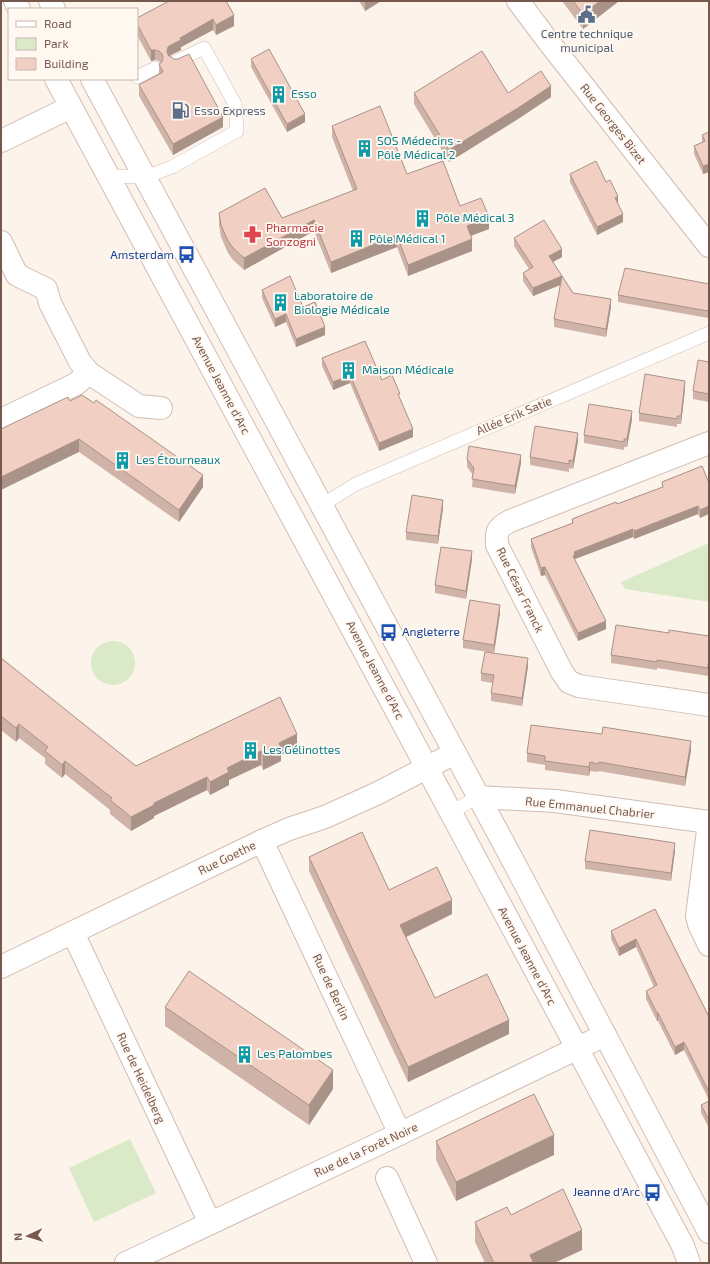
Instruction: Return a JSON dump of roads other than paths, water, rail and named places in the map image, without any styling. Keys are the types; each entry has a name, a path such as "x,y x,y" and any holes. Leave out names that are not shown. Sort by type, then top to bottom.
{"street":[{"name":"Rue Georges Bizet","path":"518,1 557,53 705,233"},
{"name":"Avenue Jeanne d'Arc","path":"57,80 683,1246 689,1263"},
{"path":"93,80 455,753 709,1232"},
{"path":"1,141 71,107"},
{"path":"1,242 17,275 46,289 50,303 80,362 89,373 139,406 161,408"},
{"path":"1,420 76,384 89,373"},
{"name":"Rue César Franck","path":"709,443 510,521 500,526 496,535 497,546 562,672 569,682 579,686 709,705"},
{"name":"Rue Goethe","path":"1,967 262,841 289,829 325,817 455,753"},
{"name":"Rue Emmanuel Chabrier","path":"478,797 555,801 709,822"},
{"path":"709,822 697,916 699,924 709,945"},
{"name":"Rue de Berlin","path":"262,841 400,1134"},
{"name":"Rue de Heidelberg","path":"73,932 210,1223"},
{"name":"Rue de la Forêt Noire","path":"126,1263 400,1134 605,1035"},
{"path":"387,1178 426,1263"}],"lane":[{"path":"109,176 144,177 172,167 237,131 235,104 204,48 175,62"},
{"path":"138,77 156,68"},
{"name":"Allée Erik Satie","path":"322,505 356,484 709,333"},
{"path":"450,812 478,797"}],"place":[{"name":"Centre technique municipal","path":"587,15"},
{"name":"Esso","path":"278,94"},
{"name":"Esso Express","path":"181,111"},
{"name":"SOS Médecins - Pôle Médical 2","path":"364,148"},
{"name":"Pôle Médical 3","path":"423,218"},
{"name":"Pharmacie Sonzogni","path":"253,235"},
{"name":"Pôle Médical 1","path":"356,239"},
{"name":"Amsterdam","path":"187,255"},
{"name":"Laboratoire de Biologie Médicale","path":"281,303"},
{"name":"Maison Médicale","path":"349,370"},
{"name":"Les Étourneaux","path":"123,460"},
{"name":"Angleterre","path":"389,632"},
{"name":"Les Gélinottes","path":"250,750"},
{"name":"Les Palombes","path":"244,1054"},
{"name":"Jeanne d'Arc","path":"653,1192"}]}
